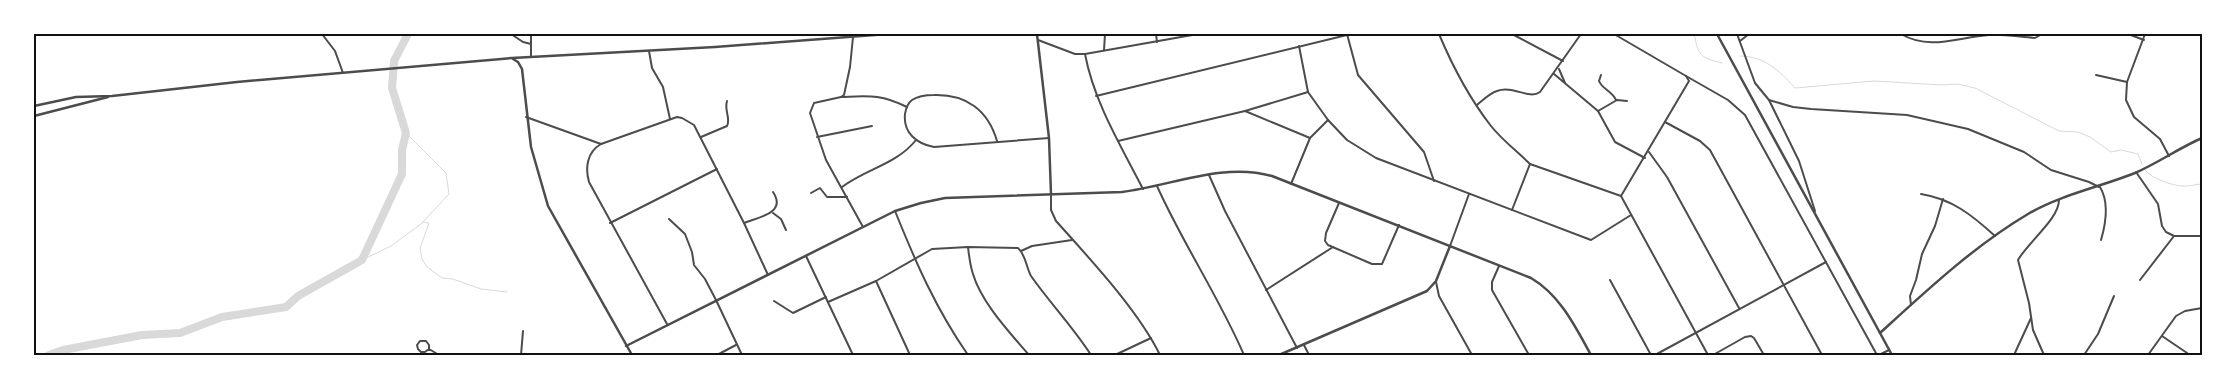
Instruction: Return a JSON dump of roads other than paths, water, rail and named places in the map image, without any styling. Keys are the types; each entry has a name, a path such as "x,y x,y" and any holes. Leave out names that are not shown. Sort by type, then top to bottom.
{"street":[{"path":"322,34 335,51 343,73"},
{"path":"512,34 523,42 531,44"},
{"path":"531,34 531,58"},
{"path":"34,106 76,98 512,58 649,51 888,34"},
{"path":"1038,34 1049,138 1054,218 1094,264 1151,338 1160,355"},
{"path":"1104,50 1105,34"},
{"path":"1156,34 1156,42"},
{"path":"1038,40 1075,54 1085,54 1198,34"},
{"path":"1096,96 1347,34 1358,75 1424,152 1434,181"},
{"path":"1439,34 1461,79 1492,127 1530,164 1621,196 1708,355"},
{"path":"1512,34 1563,61"},
{"path":"1477,105 1498,90 1512,89 1536,95 1554,74 1581,34"},
{"path":"1614,34 1728,100 1745,115 1878,355 1889,350"},
{"path":"1717,34 1892,355"},
{"path":"1737,34 1755,83 1769,100 1798,161 1817,219"},
{"path":"1740,41 1749,34"},
{"path":"1901,34 1918,42 1942,43 1994,35 2035,38 2042,34"},
{"path":"2128,34 2144,40"},
{"path":"2146,34 2127,82 2126,94 2130,112 2160,139 2169,156"},
{"path":"841,97 847,90 853,37"},
{"path":"1299,46 1308,92 1328,120 1347,140 1360,150 1434,181 1591,240 1631,215"},
{"path":"649,51 652,68 665,92 670,119"},
{"path":"1085,54 1096,96 1143,189"},
{"path":"512,58 518,62 522,69 526,117 535,166 548,206 632,355"},
{"path":"1558,68 1566,85"},
{"path":"1554,74 1598,111 1615,142 1645,158"},
{"path":"1601,75 1600,84 1616,100"},
{"path":"2096,75 2127,82"},
{"path":"1621,196 1649,152 1689,82 1686,76"},
{"path":"1118,141 1245,111 1308,92"},
{"path":"34,116 112,96"},
{"path":"863,227 826,160 810,113 812,105 841,97 878,96 907,107"},
{"path":"997,141 990,124 968,100 955,97 926,96 915,98 907,107 905,124 908,132 916,140 934,147 1049,138"},
{"path":"1598,111 1616,100 1627,101"},
{"path":"1769,100 1793,107 1907,115 1968,129 2024,152 2051,170 2100,187 2106,199 2105,222 2101,240"},
{"path":"701,137 727,126 729,119 725,108 727,101"},
{"path":"1245,111 1310,138"},
{"path":"526,117 601,144"},
{"path":"667,324 591,188 587,176 589,158 596,147 601,144 670,119 682,118 689,121 694,125 701,137 768,275"},
{"path":"1291,184 1310,138 1328,120"},
{"path":"1665,122 1708,146 1822,355"},
{"path":"817,137 872,126"},
{"path":"1880,333 1995,236 2030,213 2059,200 2100,187 2136,172 2202,138"},
{"path":"842,186 861,174 904,154 916,140"},
{"path":"1649,152 1667,177 1739,308"},
{"path":"1512,210 1530,164"},
{"path":"610,223 717,169"},
{"path":"626,346 895,211 920,202 945,198 1100,193 1143,189 1209,175 1253,172 1339,202 1500,264 1531,278 1549,291 1561,305 1591,355"},
{"path":"2136,172 2158,204 2163,229 2168,235 2202,236"},
{"path":"1209,175 1225,211 1297,348"},
{"path":"1157,186 1229,322 1244,355"},
{"path":"811,192 820,188 827,197 847,196"},
{"path":"744,223 777,209 778,202 773,192"},
{"path":"1279,355 1427,290 1436,281 1469,194"},
{"path":"1921,194 1944,199 1964,210 1995,236"},
{"path":"1911,305 1910,296 1922,254 1935,226 1944,199"},
{"path":"2044,355 2036,342 2018,260 2054,216 2059,200"},
{"path":"1339,202 1324,238 1326,243 1372,264 1379,265 1384,262 1399,226"},
{"path":"895,211 914,260 937,308 968,355"},
{"path":"773,212 783,223 786,230"},
{"path":"669,219 685,234 692,252 694,265 705,279 742,355"},
{"path":"2140,280 2174,236"},
{"path":"1021,251 1032,246 1058,244 1072,240"},
{"path":"968,246 973,274 979,288 995,314 1029,355"},
{"path":"828,302 876,281 927,251 939,247 1014,248 1021,251 1030,274 1091,355"},
{"path":"1266,290 1333,247"},
{"path":"806,256 853,355"},
{"path":"1610,280 1653,355 1826,262"},
{"path":"1500,264 1492,282 1492,290 1529,355"},
{"path":"876,281 910,355"},
{"path":"1436,281 1439,296 1472,355"},
{"path":"2084,355 2098,334 2114,296"},
{"path":"774,301 793,313 826,297"},
{"path":"2148,355 2181,312 2202,308"},
{"path":"2014,355 2031,318"},
{"path":"520,355 523,331"},
{"path":"1713,355 1745,337 1751,336 1764,355"},
{"path":"2162,336 2190,355"},
{"path":"1115,355 1151,338"},
{"path":"429,349 426,352 421,352 417,344 420,341 426,341 429,349 439,355"},
{"path":"717,355 736,345"},
{"path":"1304,345 1309,355"}],"waterway":[{"path":"49,355 63,350 142,335 180,333 222,317 286,307 298,296 362,260 402,174 402,150 406,133 392,88 394,61 408,34"},
{"path":"1691,34 1695,37 1698,49 1703,56 1722,63"},
{"path":"1740,56 1757,59 1771,66 1795,88 1874,81 1942,85 1958,84 1975,88 2059,131 2078,132 2090,137 2111,152 2121,150 2138,154 2142,164"},
{"path":"362,260 391,246 421,224 449,194 446,173 406,133"},
{"path":"2145,170 2157,179 2173,184 2184,186 2202,184"},
{"path":"423,222 429,223 420,248 422,259 427,267 442,278 453,279 481,289 507,292"}]}
